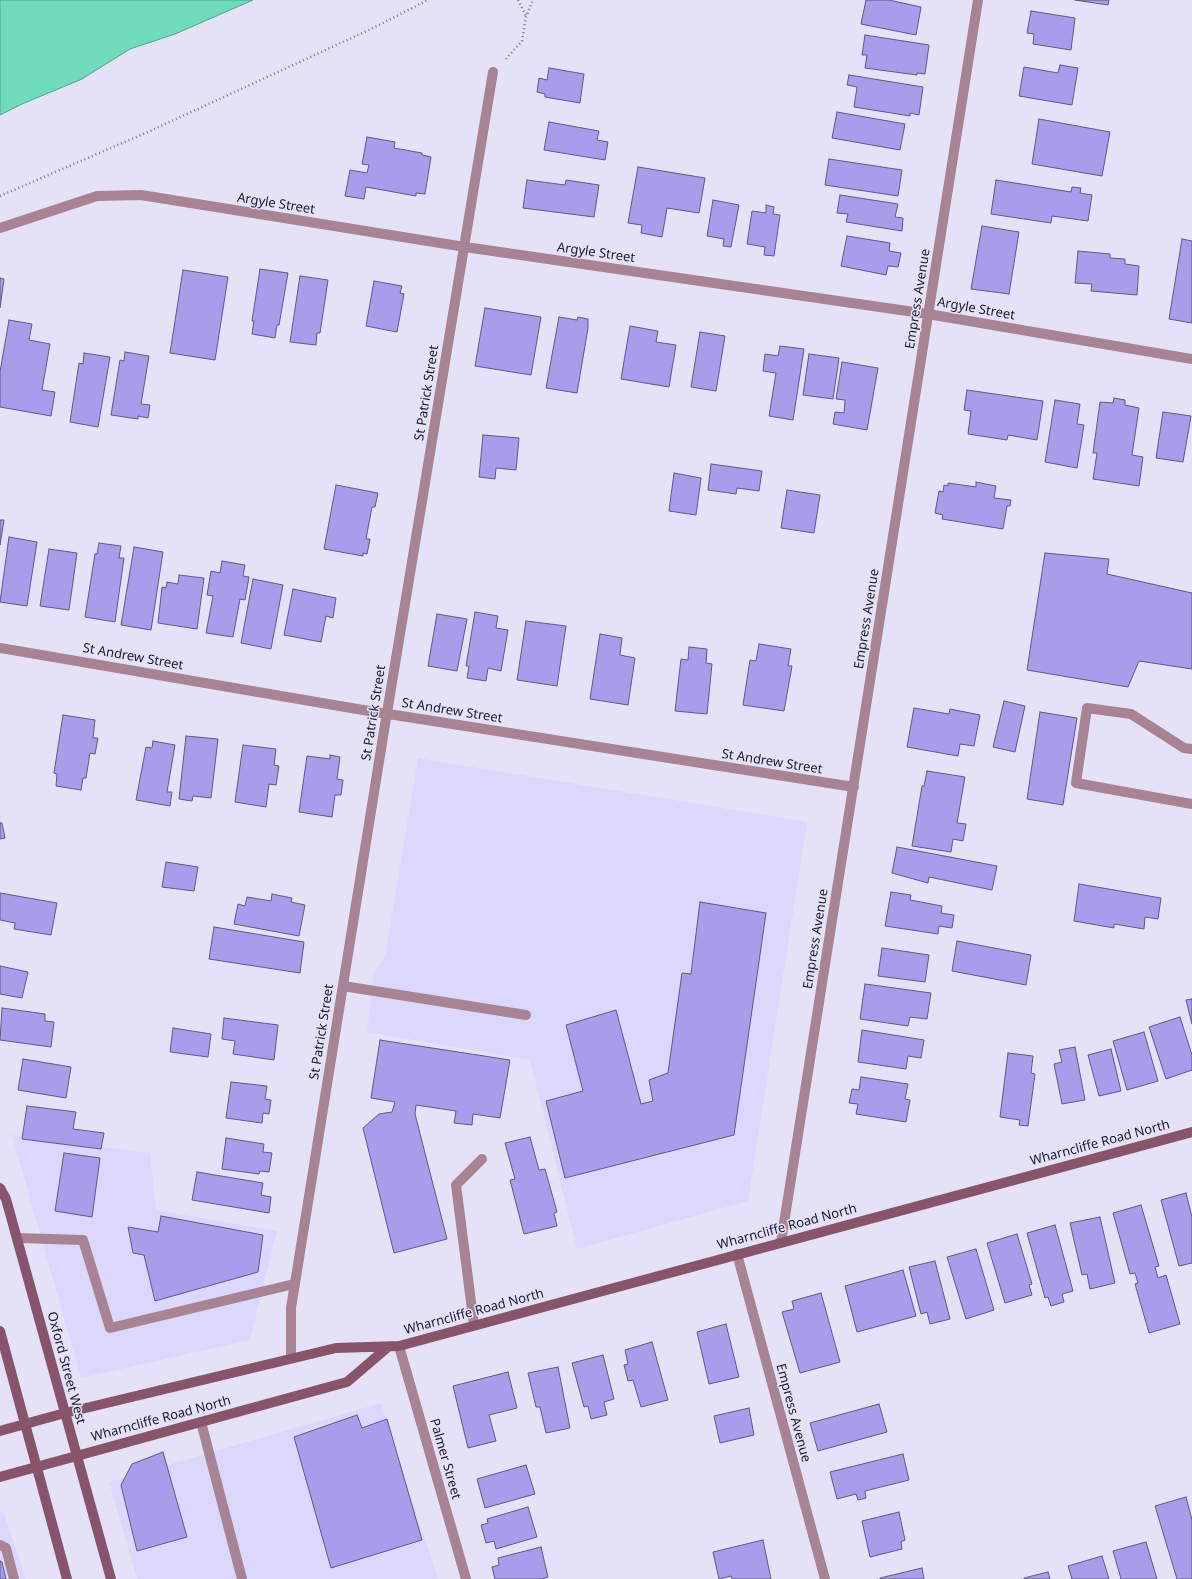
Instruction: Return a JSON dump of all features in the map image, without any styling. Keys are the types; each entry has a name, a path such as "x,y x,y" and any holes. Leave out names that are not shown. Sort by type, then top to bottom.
{"main road":[{"name":"Wharncliffe Road North","path":"0,1431 64,1413 336,1348 399,1346 1192,1132"},
{"name":"Oxford Street West","path":"0,1188 6,1199 17,1238 110,1579"},
{"path":"0,1331 67,1579"},
{"name":"Wharncliffe Road North","path":"0,1476 347,1382 388,1347"}],"street":[{"name":"Empress Avenue","path":"781,1242 978,0"},
{"name":"St Patrick Street","path":"291,1358 291,1308 294,1284 493,72"},
{"name":"Argyle Street","path":"0,228 97,196 141,195 464,247 928,314 1192,359"},
{"name":"St Andrew Street","path":"0,648 387,714 854,787"},
{"path":"1192,749 1184,748 1131,714 1087,708 1076,783 1192,804"},
{"path":"343,986 526,1015"},
{"path":"474,1325 456,1185 482,1159"},
{"path":"17,1238 83,1240 110,1328 294,1284"},
{"name":"Empress Avenue","path":"737,1254 824,1579"},
{"name":"Palmer Street","path":"399,1346 466,1579"},
{"path":"200,1422 242,1579"},
{"path":"0,1545 6,1548 14,1579"}],"path":[{"path":"0,196 150,131 371,29 428,0"},
{"path":"518,0 526,17"},
{"path":"493,72 522,41 526,17 533,0"}],"shaded area":[{"path":"0,0 253,0 175,34 130,49 82,79 22,104 0,115"},
{"path":"418,758 807,822 748,1201 577,1249 530,1060 367,1032 374,972 385,956"},
{"path":"12,1135 150,1153 156,1210 277,1231 250,1340 81,1378"},
{"path":"381,1403 438,1579 137,1579 109,1482"},
{"path":"3,1511 26,1579 0,1579 0,1512"}],"building":[{"path":"866,0 889,0 921,7 916,35 861,24"},
{"path":"1075,0 1109,0 1108,5"},
{"path":"1031,11 1075,18 1071,50 1033,44 1034,34 1027,33"},
{"path":"865,35 929,45 925,74 917,73 917,75 865,68 867,55 862,55"},
{"path":"1060,65 1078,68 1072,105 1019,96 1024,67 1058,73"},
{"path":"549,68 584,74 580,103 545,97 545,94 537,92 539,78 547,80"},
{"path":"849,75 923,87 919,115 910,113 910,116 854,107 857,87 847,85"},
{"path":"837,112 905,124 900,150 832,138"},
{"path":"1039,119 1110,132 1102,176 1032,164"},
{"path":"549,122 599,131 597,140 608,142 605,160 544,150"},
{"path":"367,137 395,142 394,148 422,153 422,155 431,157 425,194 416,193 416,196 366,187 364,199 345,196 350,170 367,173 369,165 362,164"},
{"path":"829,159 902,170 898,196 825,185"},
{"path":"638,167 705,178 699,213 667,208 662,237 641,233 642,225 628,223"},
{"path":"527,180 565,185 566,180 599,185 594,217 523,208"},
{"path":"996,180 1071,192 1072,187 1081,188 1080,193 1092,195 1088,221 1052,216 1051,223 991,214"},
{"path":"840,195 898,204 895,217 903,218 902,231 846,222 848,214 837,213"},
{"path":"713,200 739,205 731,247 723,246 724,239 707,236"},
{"path":"766,205 774,207 773,214 780,215 774,256 764,255 765,247 747,244 752,211 766,213"},
{"path":"982,226 1019,232 1009,294 971,289"},
{"path":"847,236 890,243 889,251 901,253 898,267 888,266 886,275 841,266"},
{"path":"1182,239 1192,241 1192,323 1169,319"},
{"path":"1078,251 1110,254 1110,258 1125,259 1125,264 1139,266 1137,295 1091,291 1092,284 1075,283"},
{"path":"260,269 288,273 279,325 277,325 275,338 252,334 254,321 252,321"},
{"path":"183,270 228,277 215,360 170,353"},
{"path":"300,276 328,280 320,333 317,333 316,345 290,342"},
{"path":"0,278 4,279 0,308"},
{"path":"374,281 402,286 400,293 404,294 397,332 366,326"},
{"path":"485,308 541,317 531,375 475,366"},
{"path":"559,317 577,320 578,317 588,319 588,328 577,393 546,388"},
{"path":"9,320 32,324 29,340 50,344 42,390 55,392 51,416 0,407 0,372"},
{"path":"630,326 658,331 656,342 676,345 669,387 621,379"},
{"path":"700,332 725,336 716,391 691,387"},
{"path":"780,346 804,349 793,420 769,416 776,373 763,371 765,354 778,356"},
{"path":"125,352 149,356 141,404 150,405 148,418 138,416 138,419 111,415 120,360 124,361"},
{"path":"84,353 110,357 98,427 70,422 79,363 83,364"},
{"path":"809,354 839,358 833,399 803,395"},
{"path":"842,362 878,368 867,430 833,424 835,412 844,413 845,400 836,399"},
{"path":"967,390 1043,401 1037,440 1008,435 1007,440 968,434 971,411 964,410"},
{"path":"1114,398 1125,400 1125,405 1139,408 1132,455 1143,457 1139,486 1093,479 1097,453 1093,453 1100,402 1113,403"},
{"path":"1055,400 1080,404 1077,424 1084,425 1077,468 1045,462"},
{"path":"1163,412 1191,416 1183,462 1156,458"},
{"path":"483,435 519,438 516,470 496,468 495,479 479,477"},
{"path":"711,464 762,471 759,491 737,488 736,494 708,490"},
{"path":"674,473 701,478 696,515 669,511"},
{"path":"976,482 996,486 994,498 1011,500 1010,506 1007,506 1003,529 942,519 943,515 935,513 939,491 943,492 944,485 948,486 948,483 976,487"},
{"path":"336,485 378,493 375,507 372,507 366,539 370,539 367,554 363,553 363,556 324,549"},
{"path":"787,490 820,495 814,533 781,528"},
{"path":"0,520 4,520 0,545"},
{"path":"9,537 37,542 27,606 0,602"},
{"path":"99,543 121,546 119,558 124,558 115,622 85,617 95,554 97,554"},
{"path":"134,547 163,552 151,630 121,625"},
{"path":"49,549 77,553 69,610 40,606"},
{"path":"1045,553 1109,559 1107,574 1192,593 1192,669 1139,661 1128,687 1027,670"},
{"path":"222,561 245,565 243,576 249,577 245,600 240,599 233,637 206,633 213,596 207,595 211,571 220,573"},
{"path":"179,575 204,578 197,629 158,623 162,587 166,588 167,582 178,584"},
{"path":"253,579 283,585 271,649 241,643"},
{"path":"293,589 336,598 333,618 326,616 321,642 284,635"},
{"path":"475,612 498,616 496,628 508,630 501,671 488,668 486,681 467,678 469,666 466,666"},
{"path":"437,614 467,619 457,671 428,666"},
{"path":"526,621 566,626 557,686 517,680"},
{"path":"600,634 622,638 620,655 635,658 628,705 590,699"},
{"path":"759,644 791,649 788,666 792,666 784,711 743,705 750,660 756,661"},
{"path":"689,647 707,649 706,663 712,664 707,714 675,711 681,659 688,660"},
{"path":"1004,701 1025,706 1015,752 993,747"},
{"path":"914,708 949,714 950,709 980,715 974,746 960,744 958,756 907,747"},
{"path":"1040,712 1077,718 1063,805 1027,799"},
{"path":"63,715 95,720 93,738 98,738 95,754 90,753 86,778 83,778 81,790 56,786 57,774 54,773"},
{"path":"186,736 218,739 211,798 193,796 192,801 179,799"},
{"path":"153,741 175,745 167,792 172,792 170,806 136,800 146,747 152,748"},
{"path":"243,745 276,749 274,765 279,766 276,785 269,784 266,807 235,802"},
{"path":"330,755 340,757 337,779 343,780 341,795 335,795 332,817 299,812 307,756 330,759"},
{"path":"927,771 965,777 957,823 966,824 963,841 953,839 951,852 912,846 922,786 924,786"},
{"path":"0,823 2,823 5,838 0,839"},
{"path":"897,847 997,866 992,890 929,877 928,883 892,873"},
{"path":"166,862 198,867 194,891 162,887"},
{"path":"1079,884 1161,898 1158,919 1145,917 1144,929 1114,924 1114,928 1074,921"},
{"path":"891,892 911,895 910,900 942,906 941,913 954,915 952,928 939,926 938,934 885,926"},
{"path":"0,893 57,903 51,935 14,929 15,923 0,920"},
{"path":"272,894 292,898 291,902 305,905 299,936 234,924 238,904 245,906 247,897 271,901"},
{"path":"700,902 766,913 734,1135 565,1178 546,1101 583,1091 566,1025 616,1010 641,1104 653,1101 649,1080 668,1073 682,973 691,974"},
{"path":"214,927 304,942 300,973 209,959"},
{"path":"957,941 1031,955 1026,985 952,971"},
{"path":"882,948 929,955 925,982 878,976"},
{"path":"0,966 28,972 22,998 0,994"},
{"path":"865,984 931,993 927,1019 910,1017 908,1026 860,1019"},
{"path":"1192,999 1192,1024 1186,1000"},
{"path":"2,1008 45,1014 45,1021 54,1022 51,1047 0,1040"},
{"path":"1180,1017 1192,1055 1192,1070 1166,1079 1149,1027"},
{"path":"224,1018 278,1025 274,1060 233,1054 235,1041 222,1039"},
{"path":"173,1028 211,1034 208,1057 170,1052"},
{"path":"862,1030 924,1040 921,1058 908,1056 906,1069 858,1062"},
{"path":"1144,1032 1158,1081 1127,1090 1113,1041"},
{"path":"380,1040 510,1060 500,1118 473,1114 472,1125 454,1123 456,1111 416,1105 415,1114 447,1239 394,1253 363,1128 379,1114 392,1112 395,1102 371,1098"},
{"path":"1075,1047 1085,1100 1062,1104 1054,1064 1062,1062 1059,1050"},
{"path":"1111,1049 1121,1091 1099,1096 1088,1055"},
{"path":"1008,1053 1033,1056 1031,1073 1035,1074 1028,1126 1019,1125 1020,1120 1000,1117"},
{"path":"23,1059 71,1067 66,1098 18,1090"},
{"path":"861,1077 908,1084 905,1099 910,1100 906,1122 856,1114 858,1104 849,1103 852,1089 859,1090"},
{"path":"231,1082 267,1086 265,1099 271,1100 269,1114 263,1113 262,1123 226,1118"},
{"path":"27,1106 76,1112 73,1129 104,1133 101,1149 22,1139"},
{"path":"530,1137 539,1170 545,1169 557,1212 554,1213 557,1226 524,1234 510,1180 515,1179 505,1143"},
{"path":"226,1138 264,1144 263,1152 272,1153 269,1172 260,1171 259,1174 222,1169"},
{"path":"64,1153 100,1158 92,1217 55,1211"},
{"path":"197,1172 263,1183 261,1195 271,1197 269,1213 192,1200"},
{"path":"1186,1193 1192,1217 1192,1263 1179,1266 1161,1200"},
{"path":"1141,1205 1159,1266 1155,1267 1158,1278 1166,1275 1180,1324 1149,1333 1135,1284 1138,1283 1135,1273 1130,1274 1113,1213"},
{"path":"161,1216 263,1235 258,1272 155,1301 144,1255 133,1253 128,1227 158,1232"},
{"path":"1100,1217 1115,1283 1090,1289 1087,1274 1082,1275 1070,1223"},
{"path":"1055,1225 1073,1291 1062,1294 1064,1302 1051,1306 1048,1297 1045,1298 1027,1233"},
{"path":"1017,1234 1032,1284 1029,1285 1032,1295 1005,1303 987,1243"},
{"path":"976,1249 994,1310 966,1319 947,1257"},
{"path":"935,1261 950,1319 930,1324 927,1312 921,1314 909,1267"},
{"path":"903,1270 916,1316 857,1332 845,1286"},
{"path":"821,1293 840,1362 800,1373 782,1312 794,1309 792,1301"},
{"path":"726,1324 739,1377 709,1384 697,1332"},
{"path":"652,1342 668,1400 641,1407 633,1380 628,1381 624,1365 628,1364 625,1350"},
{"path":"603,1355 614,1399 604,1402 607,1415 591,1419 588,1406 584,1407 572,1363"},
{"path":"558,1367 570,1428 546,1433 540,1407 536,1407 528,1373"},
{"path":"508,1372 517,1408 489,1415 496,1441 468,1448 453,1386"},
{"path":"879,1404 887,1432 818,1451 810,1423"},
{"path":"749,1408 754,1435 720,1443 714,1416"},
{"path":"357,1415 362,1428 387,1419 422,1540 331,1568 294,1437"},
{"path":"163,1452 187,1537 137,1551 121,1485 132,1464"},
{"path":"903,1454 909,1480 865,1491 866,1498 858,1500 856,1494 837,1499 830,1472"},
{"path":"526,1465 535,1494 485,1508 477,1479"},
{"path":"1186,1497 1192,1520 1192,1579 1177,1579 1155,1506"},
{"path":"528,1507 537,1537 496,1549 494,1541 486,1543 481,1525 488,1523 487,1519"},
{"path":"899,1512 905,1540 901,1542 902,1549 870,1557 862,1521"},
{"path":"763,1540 771,1579 732,1579 731,1576 719,1579 713,1552"},
{"path":"1146,1542 1157,1579 1121,1579 1113,1551"},
{"path":"541,1547 548,1577 542,1579 495,1579 492,1567 499,1565 498,1558"},
{"path":"1102,1556 1109,1579 1072,1579 1068,1566"},
{"path":"0,1561 2,1562 6,1579 0,1579"},
{"path":"922,1568 924,1579 880,1579 880,1578"},
{"path":"1048,1572 1050,1579 1024,1579 1024,1578"}]}
